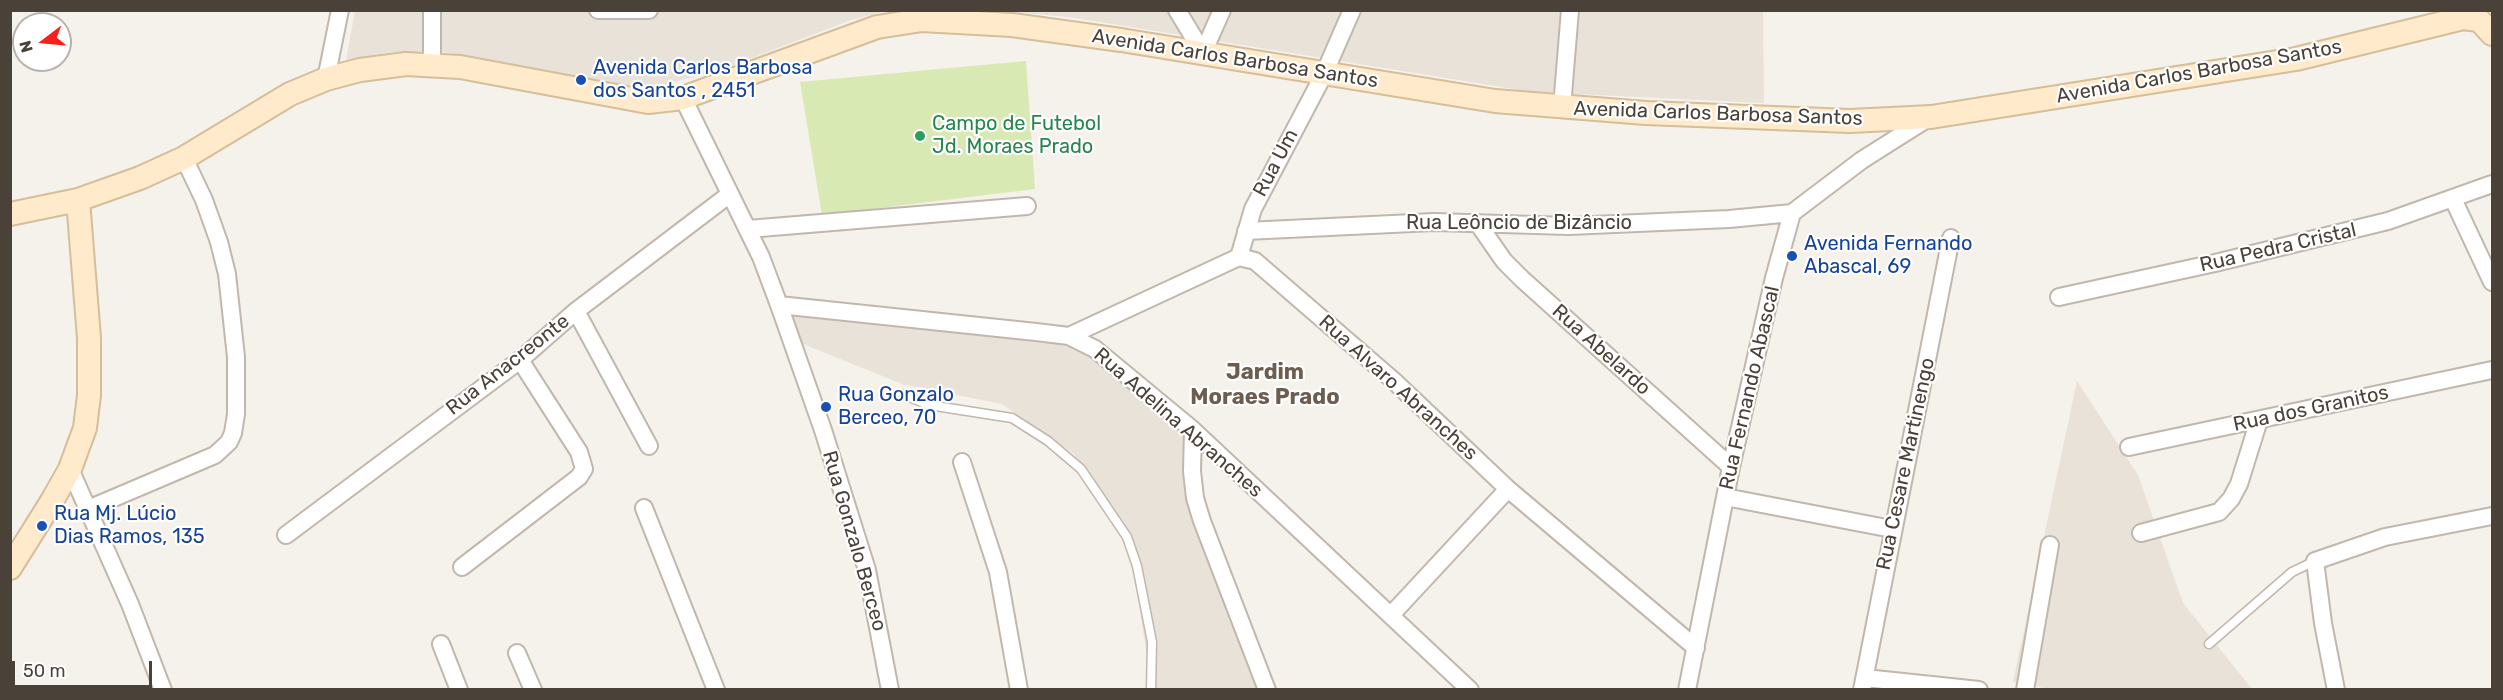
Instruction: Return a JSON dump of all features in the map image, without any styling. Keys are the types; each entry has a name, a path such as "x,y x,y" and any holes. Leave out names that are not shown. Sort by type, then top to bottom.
{"main road":[{"name":"Avenida Carlos Barbosa Santos","path":"10,214 78,200 140,178 184,158 290,94 326,78 360,70 406,64 460,67 648,102 683,98 877,27 922,20 1012,18 1324,74 1495,101 1790,120 1850,121 1897,129 1930,117 2296,58 2463,18 2479,20 2493,34"},
{"path":"10,568 70,469 85,428 89,395 88,338 78,200"}],"street":[{"path":"326,78 340,10"},
{"path":"432,10 432,64"},
{"path":"598,10 649,10"},
{"path":"1177,10 1203,53"},
{"path":"1203,53 1222,10"},
{"name":"Rua Um","path":"1239,257 1253,209 1324,74 1352,10"},
{"path":"1562,107 1570,10"},
{"name":"Rua Gonzalo Berceo","path":"683,98 748,229 779,305 823,430 867,570 890,690"},
{"path":"1792,213 1862,160 1897,129"},
{"path":"88,509 215,455 229,442 234,433 237,414 236,357 232,303 227,274 219,242 204,200 184,158"},
{"name":"Rua Pedra Cristal","path":"2059,297 2216,263 2388,221 2493,184"},
{"name":"Rua Anacreonte","path":"286,535 520,360 576,311 729,194"},
{"path":"2453,200 2493,282"},
{"path":"748,229 1028,206"},
{"name":"Rua Leôncio de Bizâncio","path":"1246,231 1406,222 1569,226 1635,224 1792,213"},
{"name":"Rua Fernando Abascal","path":"1687,690 1731,467 1774,278 1792,213"},
{"name":"Rua Abelardo","path":"1479,225 1504,261 1522,279 1731,467"},
{"name":"Rua Cesare Martinengo","path":"1863,684 1951,238"},
{"path":"1069,336 1239,257"},
{"name":"Rua Alvaro Abranches","path":"1239,257 1255,261 1264,268 1394,381 1508,489 1696,648"},
{"name":"Rua Adelina Abranches","path":"779,305 1069,336 1095,349 1193,430 1470,690"},
{"path":"576,311 649,446"},
{"path":"462,567 579,477 584,469 579,452 520,360"},
{"name":"Rua dos Granitos","path":"2129,447 2493,370"},
{"path":"2141,533 2219,512 2231,499 2239,484 2259,420"},
{"path":"1193,430 1192,471 1195,498 1267,690"},
{"path":"962,462 998,572 1019,690"},
{"path":"70,469 129,604 163,690"},
{"path":"1391,615 1508,489"},
{"path":"1725,497 1892,529"},
{"path":"644,508 716,690"},
{"path":"2336,690 2323,623 2315,561 2385,537 2492,519"},
{"path":"2025,690 2050,545"},
{"path":"441,644 459,690"},
{"path":"517,653 533,690"},
{"path":"1863,684 1979,690"}],"lane":[{"path":"902,394 916,401 939,407 1012,418 1048,441 1081,469 1127,537 1137,566 1152,642 1151,690"},
{"path":"2209,644 2292,572 2315,561"}],"shaded area":[{"path":"355,11 886,11 851,20 718,71 646,89 625,88 443,52 393,52 346,60"},
{"path":"998,11 1763,11 1764,103 1532,92 1069,17"},
{"path":"775,297 1054,328 1190,425 1184,485 1264,689 1152,689 1133,565 1122,527 1074,454 1002,404 902,384 786,337"},
{"path":"2077,381 2138,475 2183,603 2252,689 2054,690 2013,682"}],"green space":[{"name":"Campo de Futebol Jd. Moraes Prado","path":"1026,61 1035,189 822,215 800,82"}],"place":[{"name":"Avenida Carlos Barbosa dos Santos , 2451","path":"581,80"},
{"name":"Campo de Futebol Jd. Moraes Prado","path":"920,136"},
{"name":"Avenida Fernando Abascal, 69","path":"1792,256"},
{"name":"Rua Gonzalo Berceo, 70","path":"826,407"},
{"name":"Rua Mj. Lúcio Dias Ramos, 135","path":"42,526"}],"district":[{"name":"Jardim Moraes Prado","path":"1265,386"}]}
